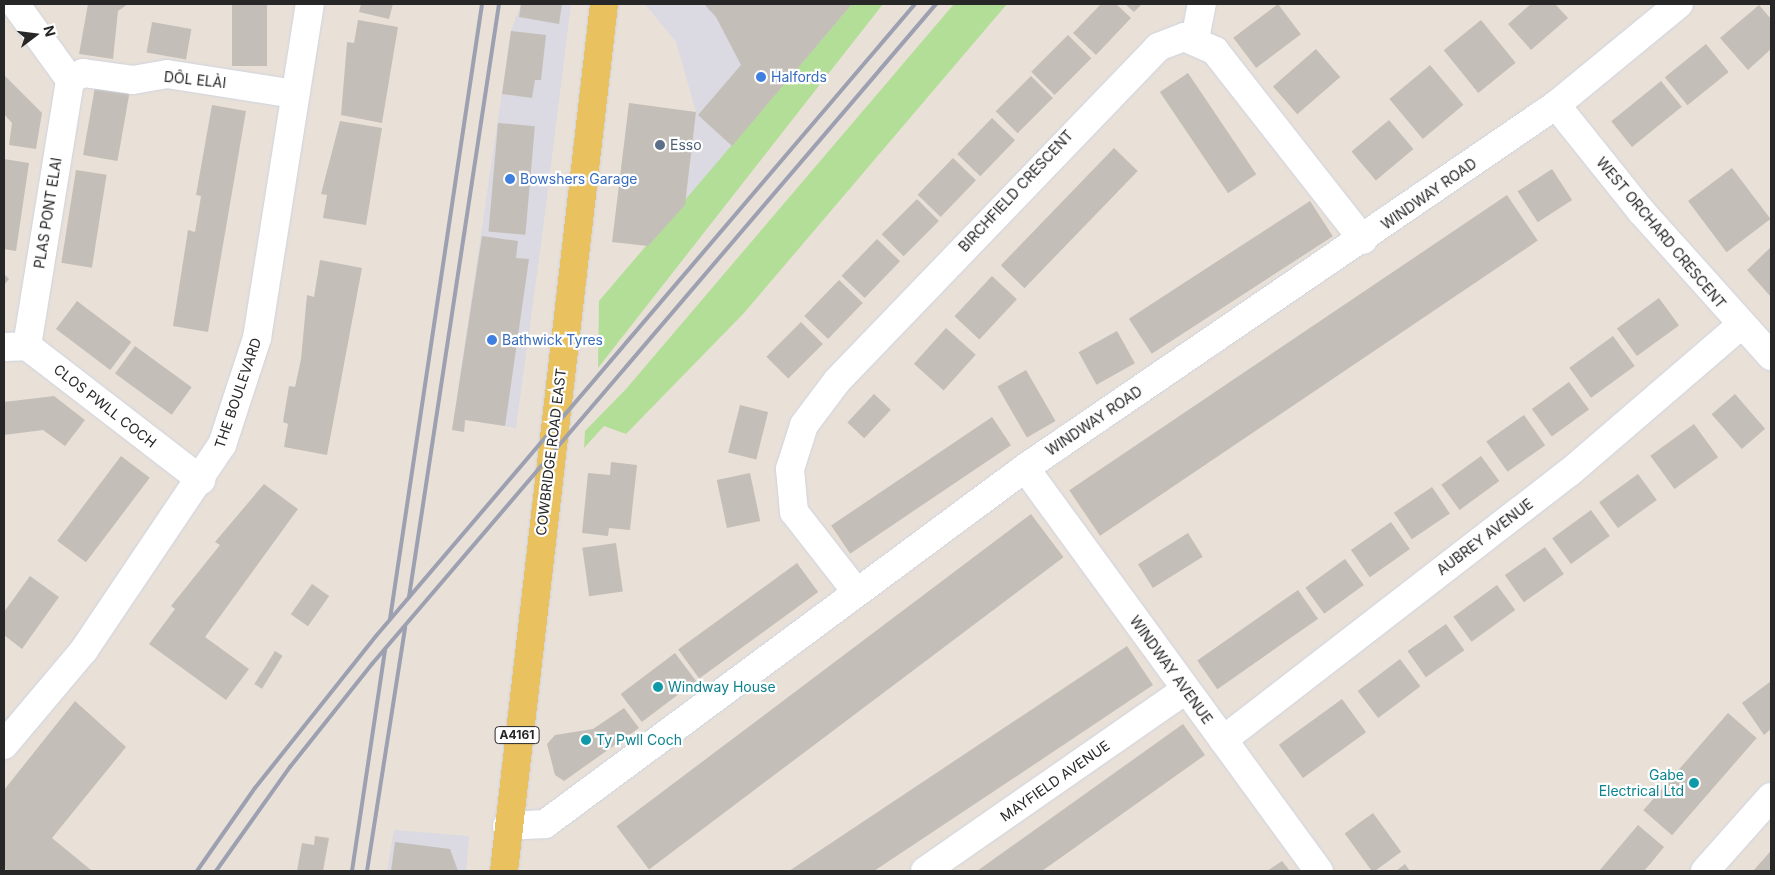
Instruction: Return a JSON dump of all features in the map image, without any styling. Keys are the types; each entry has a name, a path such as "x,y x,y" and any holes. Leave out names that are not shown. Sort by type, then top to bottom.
{"main road":[{"name":"COWBRIDGE ROAD EAST","path":"504,871 507,826 604,4"}],"street":[{"name":"THE BOULEVARD","path":"4,745 84,650 201,480 222,445 258,338 294,94 310,4"},
{"path":"1202,4 1195,39 1215,51 1363,240"},
{"name":"WINDWAY ROAD","path":"507,826 546,824 854,590 1025,468 1363,240 1556,105 1679,4"},
{"path":"12,7 70,80"},
{"name":"BIRCHFIELD CRESCENT","path":"854,590 804,530 791,501 794,447 816,404 1145,58 1175,39 1195,39"},
{"name":"DÔL ELÀI","path":"70,80 82,74 133,80 167,74 294,94"},
{"name":"PLAS PONT ELAI","path":"15,346 70,80"},
{"name":"WEST ORCHARD CRESCENT","path":"1556,105 1740,326 1771,356"},
{"name":"AUBREY AVENUE","path":"1223,740 1570,472 1740,326"},
{"name":"CLOS PWLL COCH","path":"15,346 201,480"},
{"name":"WINDWAY AVENUE","path":"1025,468 1185,690 1319,871"},
{"name":"MAYFIELD AVENUE","path":"925,871 1185,690"},
{"path":"1706,871 1771,797"}],"shaded area":[{"path":"521,4 571,4 542,237 516,428 466,420 464,432 452,430 511,31"},
{"path":"645,4 852,4 685,205 696,112 676,42"},
{"path":"394,830 469,836 466,871 387,871"}],"green space":[{"path":"852,4 883,4 598,368 599,301"},
{"path":"954,4 1007,4 744,313 626,434 604,426 584,448 585,431 626,389"}],"building":[{"path":"88,4 128,4 118,11 113,59 79,54"},
{"path":"232,4 267,4 267,66 232,66"},
{"path":"361,4 393,4 389,19 359,12"},
{"path":"521,4 562,4 559,24 519,17"},
{"name":"Halfords","path":"704,4 852,4 732,146 698,115 741,65 716,17"},
{"path":"1101,4 1116,4 1131,18 1096,55 1073,33"},
{"path":"1125,4 1142,4 1134,12"},
{"path":"1278,4 1301,34 1256,68 1233,38"},
{"path":"1531,4 1555,4 1568,18 1531,50 1508,24"},
{"path":"1759,5 1771,19 1771,49 1748,70 1720,38"},
{"path":"358,20 398,27 382,123 341,115 347,42 354,43"},
{"path":"1481,20 1516,63 1478,93 1444,50"},
{"path":"152,22 191,29 186,59 147,53"},
{"path":"511,31 546,35 541,80 535,80 532,98 502,94"},
{"path":"1068,35 1091,58 1055,95 1031,72"},
{"path":"1706,44 1729,72 1687,105 1665,77"},
{"path":"1316,49 1340,77 1297,114 1273,86"},
{"path":"1430,65 1463,105 1423,139 1389,99"},
{"path":"1188,73 1256,174 1228,193 1160,92"},
{"path":"4,75 42,113 36,149 9,145 12,123 4,114"},
{"path":"1031,76 1053,98 1018,133 996,111"},
{"path":"1661,81 1682,107 1632,147 1611,121"},
{"path":"95,87 129,93 117,161 83,155"},
{"path":"629,103 696,112 685,205 648,246 612,242"},
{"path":"212,105 246,111 208,332 173,326 188,230 195,232 201,196 196,195"},
{"path":"992,118 1015,140 980,176 957,154"},
{"path":"1389,120 1413,149 1376,181 1351,151"},
{"path":"340,121 382,128 366,225 323,218 327,195 321,194"},
{"name":"Bowshers Garage","path":"498,123 535,126 525,235 489,232"},
{"path":"1114,148 1138,171 1025,288 1001,265"},
{"path":"953,158 976,180 941,217 918,195"},
{"path":"4,159 29,163 16,251 4,249"},
{"path":"1732,168 1771,219 1727,252 1688,201"},
{"path":"1552,169 1572,200 1538,222 1518,191"},
{"path":"76,170 107,175 92,268 61,263"},
{"path":"1507,195 1538,241 1100,536 1069,490"},
{"path":"917,199 939,221 904,256 882,234"},
{"path":"1310,201 1333,236 1152,354 1129,319"},
{"name":"Bathwick Tyres","path":"482,236 518,241 516,258 529,259 505,426 465,420 464,432 452,430"},
{"path":"877,239 900,261 865,298 842,276"},
{"path":"1771,247 1771,297 1747,270"},
{"path":"320,260 362,268 327,455 284,447 288,424 283,422 289,386 295,387 301,359 307,295 314,297"},
{"path":"4,274 9,279 4,285"},
{"path":"992,276 1017,299 979,339 954,316"},
{"path":"839,280 863,303 828,339 804,316"},
{"path":"1659,298 1679,326 1637,356 1617,329"},
{"path":"77,301 131,342 110,370 56,329"},
{"path":"801,322 823,344 788,379 766,357"},
{"path":"946,328 976,355 944,390 914,364"},
{"path":"1117,331 1135,363 1096,385 1079,352"},
{"path":"1613,336 1635,366 1591,398 1569,368"},
{"path":"135,346 192,387 172,415 115,374"},
{"path":"1026,370 1056,421 1027,438 997,386"},
{"path":"1569,382 1589,410 1552,437 1532,409"},
{"path":"874,394 891,410 864,438 847,423"},
{"path":"1735,394 1765,429 1742,449 1712,414"},
{"path":"54,396 85,420 65,446 43,430 4,435 4,402"},
{"path":"740,405 768,412 756,460 728,453"},
{"path":"1524,415 1545,445 1508,472 1486,441"},
{"path":"992,417 1011,445 850,554 831,525"},
{"path":"1694,424 1718,457 1674,489 1650,456"},
{"path":"121,456 150,478 86,562 57,541"},
{"path":"1481,456 1499,481 1460,510 1441,485"},
{"path":"611,462 637,465 630,530 609,528 608,536 582,533 588,473 610,475"},
{"path":"750,473 760,521 727,528 717,480"},
{"path":"1638,474 1657,500 1618,528 1599,502"},
{"path":"264,484 298,509 205,637 249,669 226,700 149,644 175,609 171,606 220,545 215,542"},
{"path":"1432,487 1450,514 1412,539 1394,513"},
{"path":"1591,510 1610,536 1571,564 1552,538"},
{"path":"1031,514 1063,557 649,869 617,826"},
{"path":"1391,522 1410,549 1370,577 1351,550"},
{"path":"1188,533 1203,557 1153,588 1138,564"},
{"path":"616,543 623,592 589,596 582,548"},
{"path":"1545,547 1564,574 1524,602 1505,575"},
{"path":"1345,559 1364,585 1324,614 1305,588"},
{"path":"797,563 818,592 699,679 678,649"},
{"path":"30,576 59,597 22,649 4,635 4,612"},
{"path":"312,584 329,596 308,626 291,614"},
{"path":"1497,585 1515,610 1472,642 1453,617"},
{"path":"1298,590 1318,619 1217,689 1197,661"},
{"path":"1446,624 1464,650 1426,677 1407,651"},
{"path":"1127,646 1153,685 1023,772 874,871 789,871"},
{"path":"275,651 283,656 262,689 254,684"},
{"name":"Windway House","path":"675,653 696,681 642,722 621,694"},
{"path":"1400,659 1420,686 1378,718 1358,691"},
{"path":"1771,681 1771,729 1764,735 1742,703"},
{"path":"1342,699 1366,732 1303,778 1279,745"},
{"path":"75,701 126,747 52,838 91,870 8,871 4,868 4,790"},
{"name":"Ty Pwll Coch","path":"624,708 639,728 564,781 555,775 547,744 555,735 593,729"},
{"path":"1728,713 1757,738 1672,835 1643,810"},
{"path":"1183,724 1205,755 1042,871 977,871"},
{"path":"1373,813 1401,852 1375,871 1372,871 1345,834"},
{"path":"1638,825 1664,847 1651,863 1644,871 1599,871"},
{"path":"315,836 329,838 323,871 297,871 302,843 314,845"},
{"path":"395,842 450,849 458,871 391,871"},
{"path":"1771,850 1771,871 1753,871 1769,853"},
{"path":"1282,861 1290,871 1267,871"},
{"path":"1405,864 1410,871 1396,871"}],"railway":[{"path":"390,619 482,4"},
{"path":"409,597 499,4"},
{"path":"197,871 255,788 376,636 915,4"},
{"path":"216,871 290,767 372,664 936,4"},
{"path":"367,871 405,627"},
{"path":"352,871 385,649"}],"place":[{"name":"Halfords","path":"761,77"},
{"name":"Esso","path":"660,145"},
{"name":"Bowshers Garage","path":"510,179"},
{"name":"Bathwick Tyres","path":"492,340"},
{"name":"Windway House","path":"658,687"},
{"name":"Ty Pwll Coch","path":"586,740"},
{"name":"Gabe Electrical Ltd","path":"1694,783"}]}
